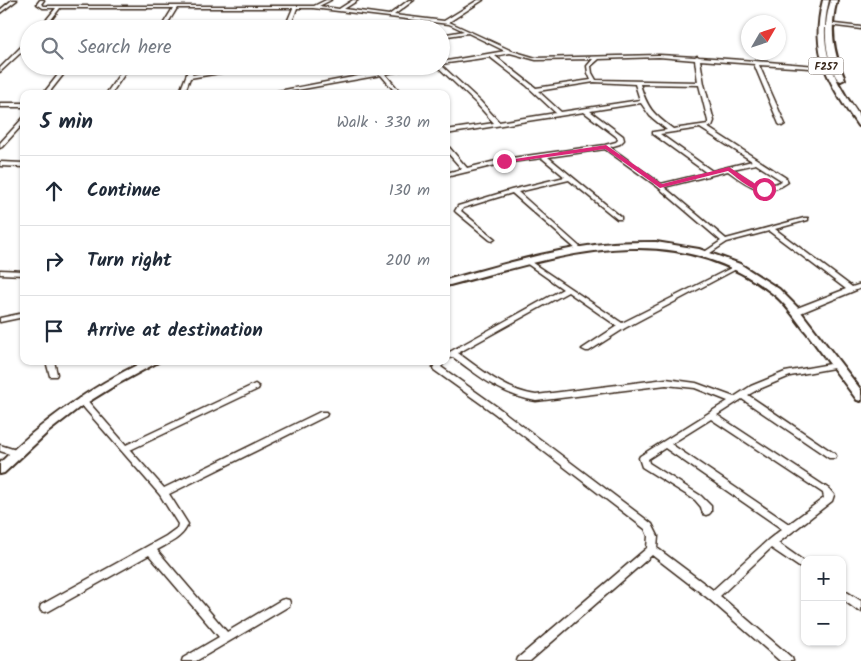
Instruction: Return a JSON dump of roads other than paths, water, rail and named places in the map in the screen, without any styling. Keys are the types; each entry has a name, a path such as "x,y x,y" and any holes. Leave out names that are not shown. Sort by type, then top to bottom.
{"main road":[{"name":"F257","path":"826,0 820,27 821,50 827,68 861,124"},
{"name":"F257","path":"834,0 828,24 828,35 835,66 861,112"}],"street":[{"path":"0,12 15,0"},
{"path":"42,0 39,4 43,7 313,8 430,20"},
{"path":"165,8 171,0"},
{"path":"313,8 329,0"},
{"path":"340,10 356,0"},
{"path":"391,15 412,0"},
{"path":"448,20 480,0"},
{"path":"49,20 59,7"},
{"path":"168,20 175,8"},
{"path":"290,20 295,8"},
{"path":"450,24 510,52 536,59 697,57 827,68"},
{"path":"828,24 861,28"},
{"path":"450,35 469,32"},
{"path":"0,71 20,51"},
{"path":"450,62 510,52"},
{"path":"491,55 560,114"},
{"path":"594,81 589,66 598,57"},
{"path":"697,57 701,84 711,121 710,125 658,132 655,136 711,173"},
{"path":"755,62 782,124"},
{"path":"48,90 61,75"},
{"path":"111,90 122,75"},
{"path":"183,90 188,77 201,75"},
{"path":"293,90 372,75"},
{"path":"384,75 397,90"},
{"path":"449,75 498,124"},
{"path":"534,90 594,81 701,84"},
{"path":"637,82 642,101 649,114 671,130"},
{"path":"450,131 642,101"},
{"path":"0,105 20,105"},
{"path":"450,174 542,156 606,147 621,140 620,136 585,110"},
{"path":"0,146 20,124"},
{"path":"700,126 784,179 785,182 764,189 758,189 729,169"},
{"path":"606,147 660,186 726,241"},
{"path":"450,152 466,170"},
{"path":"542,156 618,218"},
{"path":"660,186 756,162"},
{"path":"0,164 20,165"},
{"path":"492,239 458,211 460,207 513,191 569,178"},
{"path":"513,191 579,249"},
{"path":"705,254 726,241 806,219"},
{"path":"771,229 852,290"},
{"path":"450,282 579,249 613,244 636,243 673,246 705,254 738,267 777,292 796,312 861,397"},
{"path":"528,262 622,326"},
{"path":"586,349 622,326 738,267"},
{"path":"0,272 20,273"},
{"path":"796,312 861,286"},
{"path":"568,289 450,355 512,394 524,397 536,398 666,382 696,386 734,400"},
{"path":"0,320 20,316"},
{"path":"51,365 53,374"},
{"path":"0,470 44,427 103,386 146,365"},
{"path":"438,365 437,368 497,411 649,527 653,536 652,550 522,661"},
{"path":"706,512 706,506 698,498 645,465 642,461 643,458 754,388 788,374 836,365"},
{"path":"125,449 255,387"},
{"path":"742,395 832,456"},
{"path":"45,608 169,539 181,530 183,524 162,493 82,400"},
{"path":"162,493 323,414"},
{"path":"710,415 829,495 829,499 771,543 713,596"},
{"path":"665,444 789,529"},
{"path":"0,448 16,453"},
{"path":"771,543 801,564"},
{"path":"150,549 225,637"},
{"path":"652,550 713,596 788,661"},
{"path":"846,596 861,607"},
{"path":"187,661 285,603"}]}
